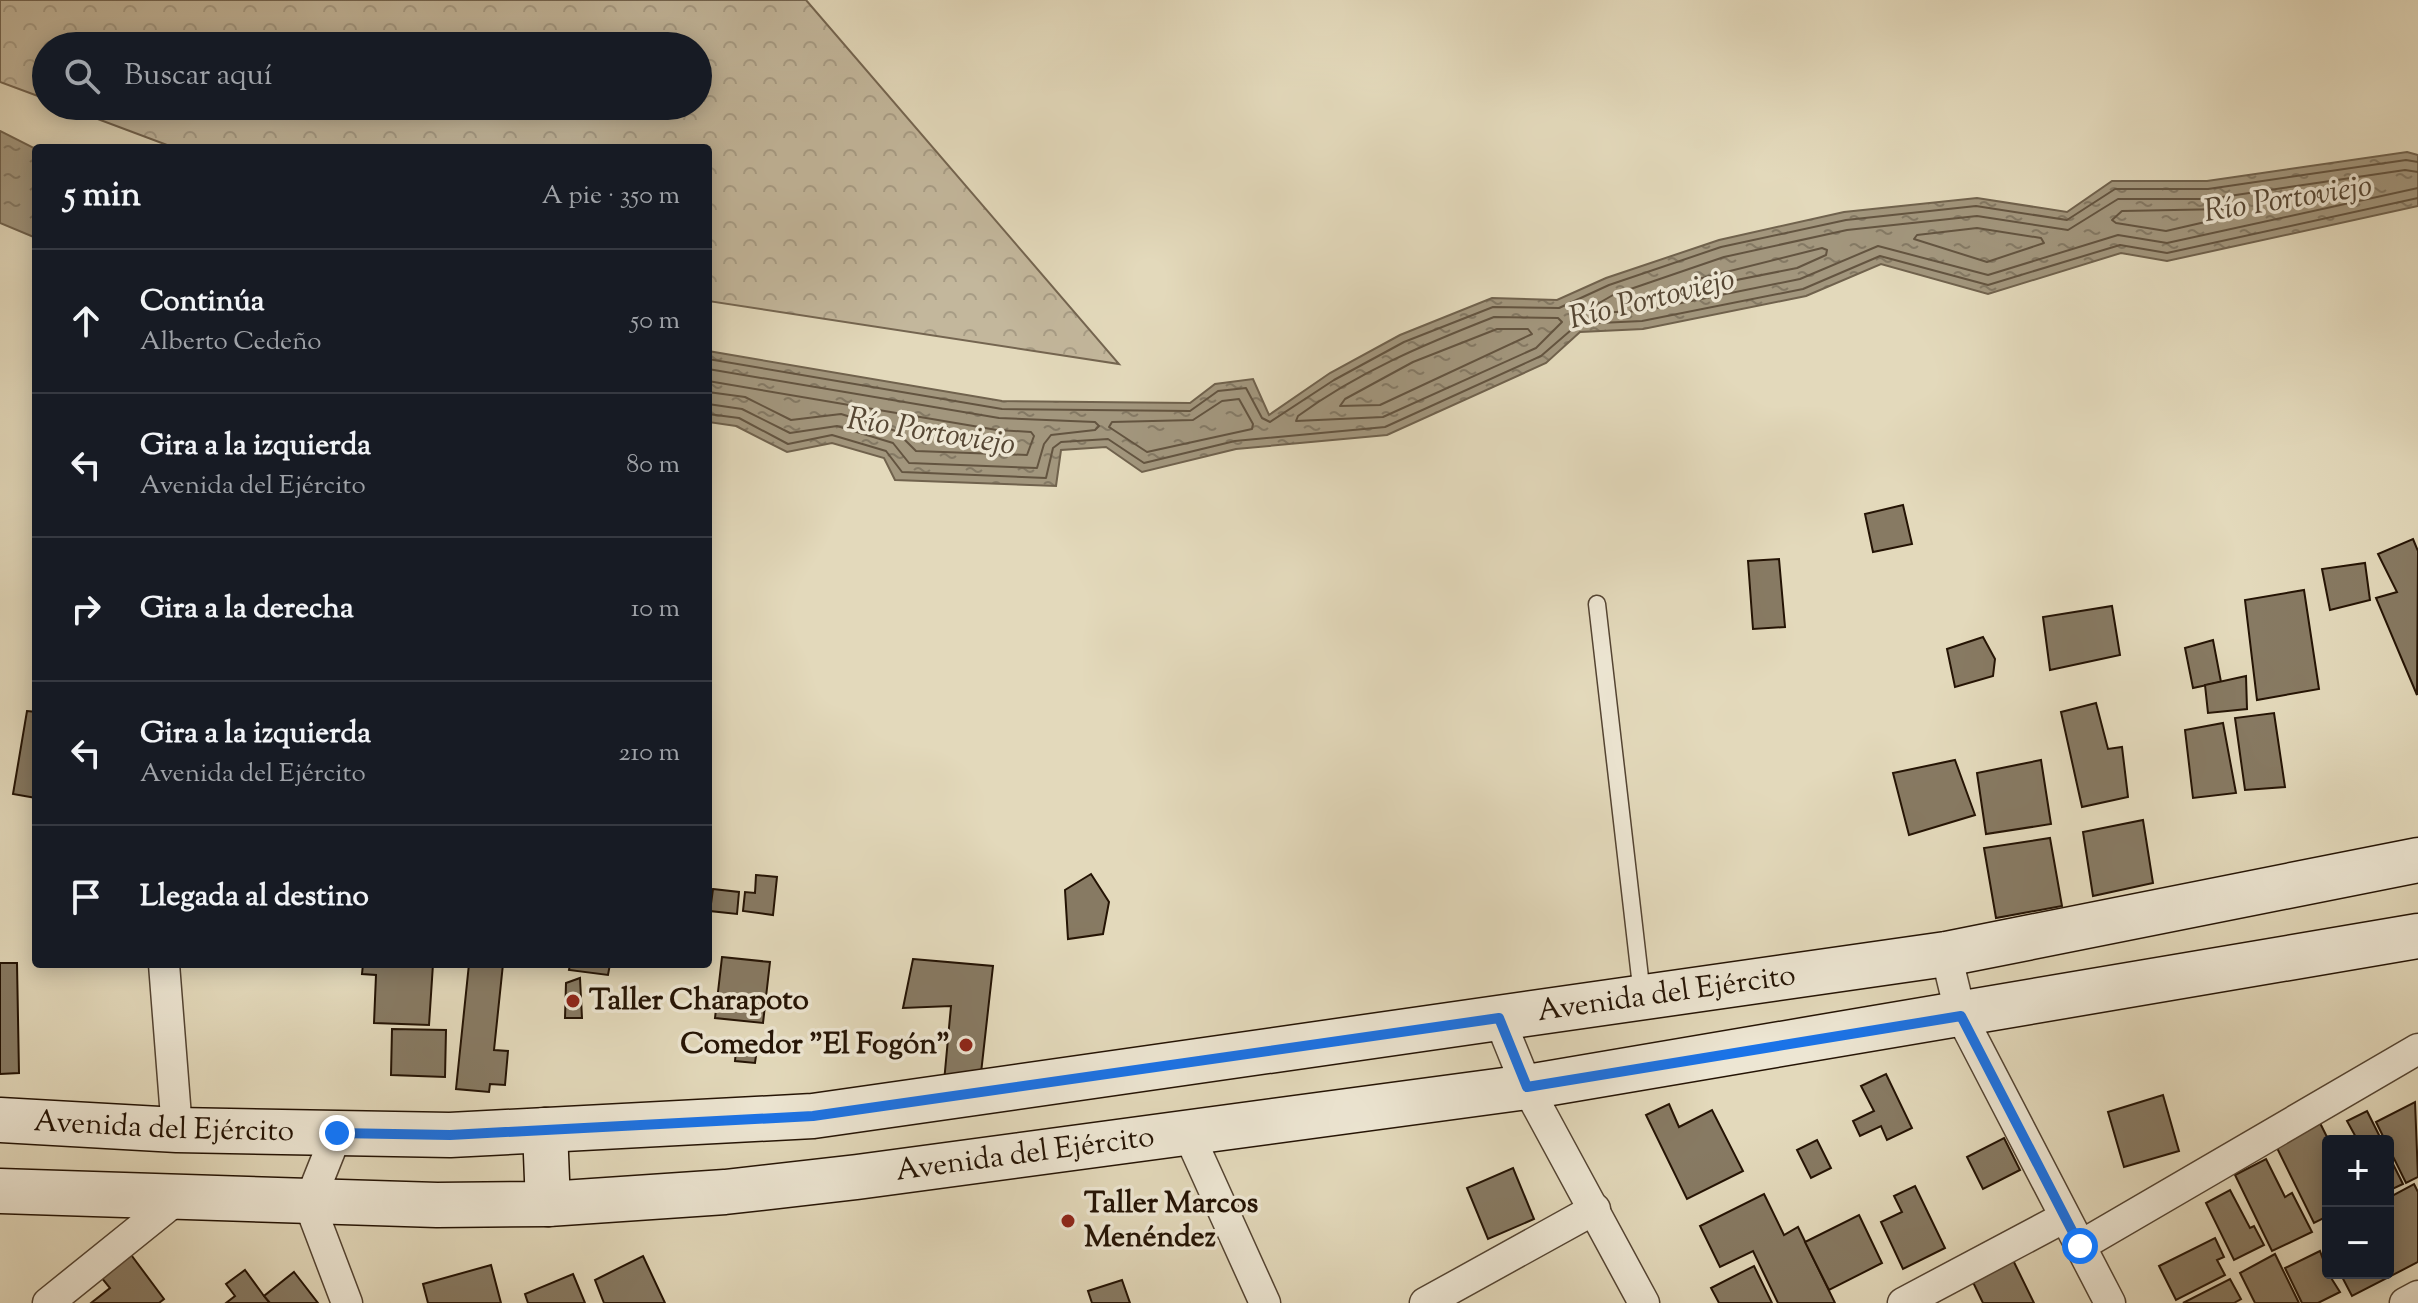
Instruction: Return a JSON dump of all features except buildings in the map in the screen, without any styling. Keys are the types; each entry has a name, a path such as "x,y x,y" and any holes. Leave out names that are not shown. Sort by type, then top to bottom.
{"main road":[{"name":"Avenida del Ejército","path":"0,1120 177,1130 450,1135 813,1116 1642,995 1946,954 2418,860"},
{"name":"Avenida del Ejército","path":"0,1191 309,1203 548,1204 725,1192 1527,1087 1961,1016 2418,936"},
{"path":"545,1130 548,1204"}],"street":[{"path":"1946,954 1961,1016 2063,1218 2110,1303"},
{"path":"164,968 177,1130"},
{"path":"1499,1018 1527,1087 1644,1303"},
{"path":"2080,1246 2418,1049"},
{"path":"337,1133 309,1203 347,1303"},
{"path":"1188,1133 1265,1303"},
{"path":"48,1303 177,1199"},
{"path":"1425,1303 1595,1209"},
{"path":"1903,1303 2063,1218"},
{"path":"2405,1303 2418,1296"}],"lane":[{"path":"1597,604 1642,995"}],"green space":[{"path":"0,0 806,0 1119,364 712,302 712,144 164,144 100,120 712,120 712,32 32,32 32,94 0,82"}],"water":[{"path":"0,131 32,147 32,236 0,223"},
{"name":"Río Portoviejo","path":"2407,152 2418,155 2418,206 2167,261 2121,253 1988,294 1881,264 1806,296 1643,329 1580,332 1546,363 1387,435 1236,449 1142,472 1106,447 1061,450 1056,486 895,480 884,458 832,443 787,452 736,426 712,423 712,352 1002,401 1190,403 1215,384 1253,379 1269,415 1330,373 1400,335 1492,298 1557,300 1606,278 1719,240 1844,212 1977,198 2067,212 2112,181 2207,181"}],"place":[{"name":"Taller Charapoto","path":"573,1001"},
{"name":"Comedor \"El Fogón\"","path":"966,1045"},
{"name":"Taller Marcos Menéndez","path":"1068,1221"}],"route":[{"path":"337,1133 450,1135 813,1116 1499,1018 1527,1087 1961,1016 2080,1246"}]}
